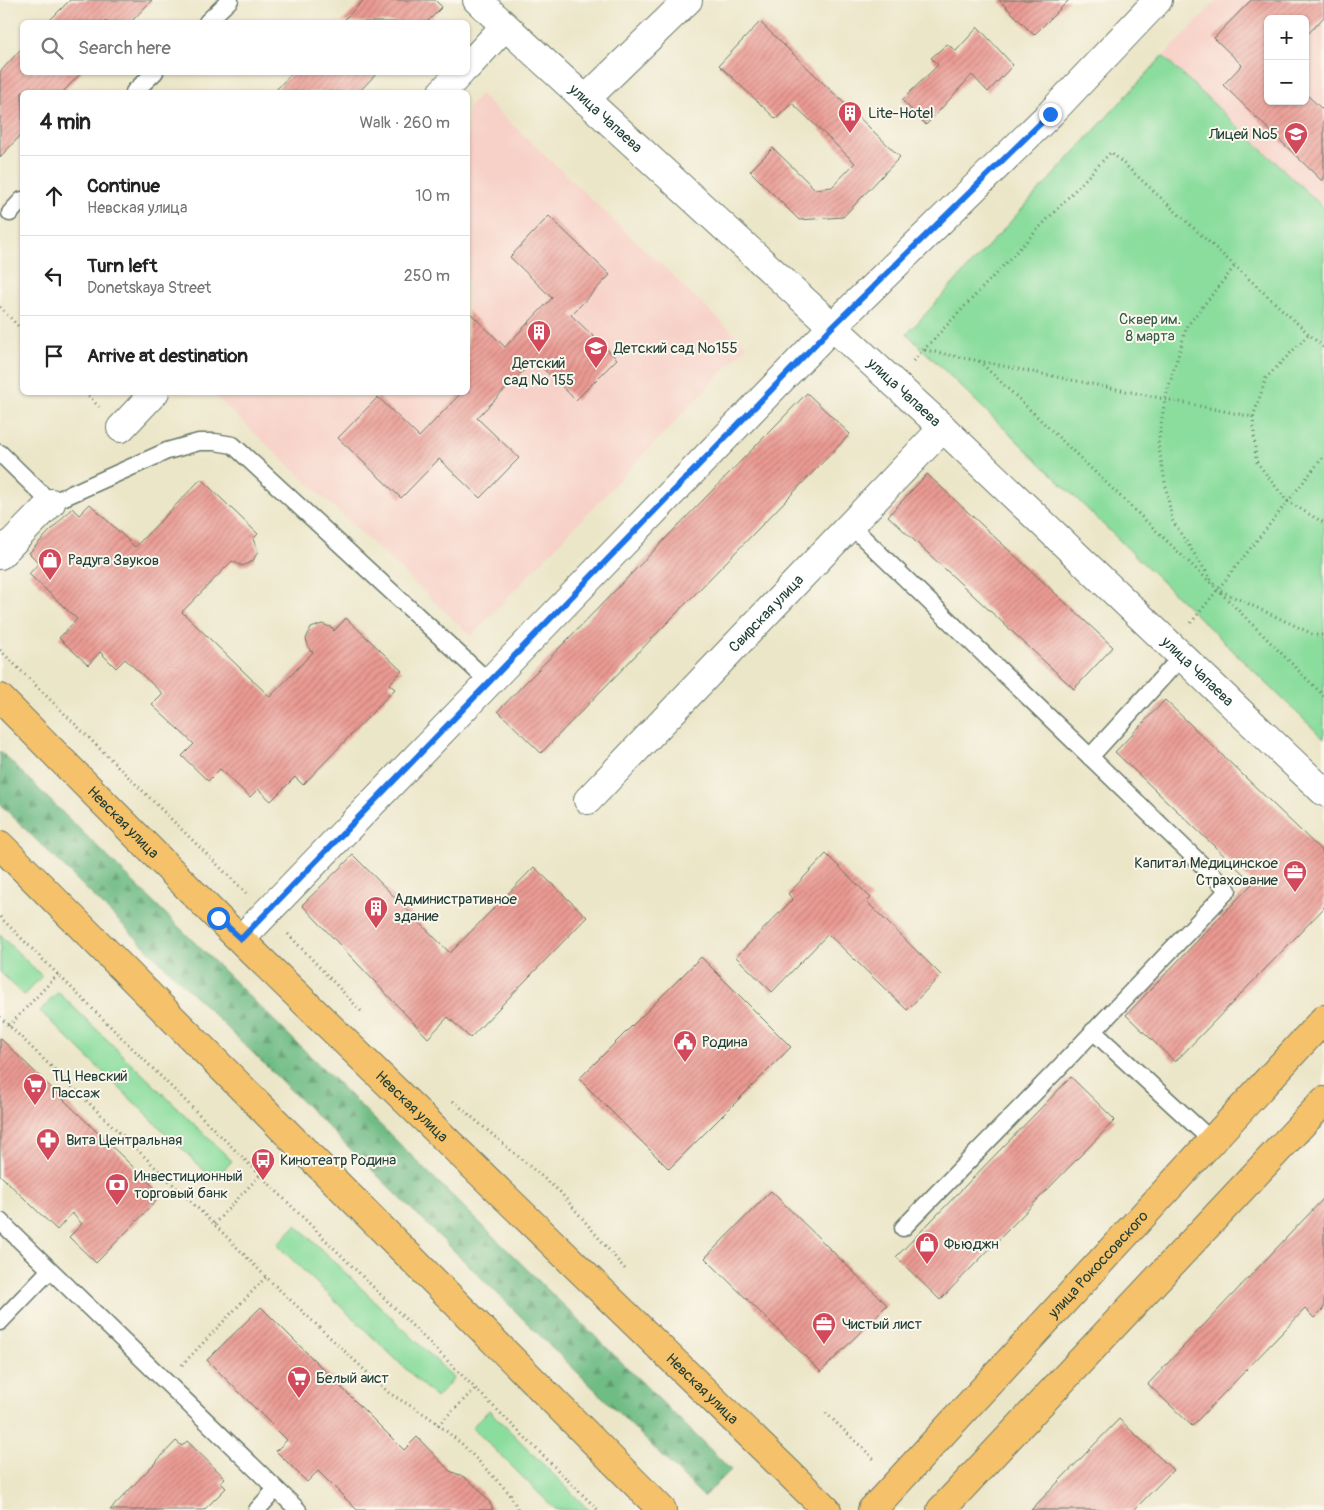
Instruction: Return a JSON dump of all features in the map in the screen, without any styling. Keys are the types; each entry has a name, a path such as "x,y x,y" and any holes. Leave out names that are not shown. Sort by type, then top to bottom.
{"main road":[{"name":"Невская улица","path":"0,698 241,939 827,1510"},
{"path":"0,845 662,1510"},
{"name":"улица Рокоссовского","path":"872,1510 1324,1019"},
{"path":"941,1510 1324,1100"}],"street":[{"name":"улица Чапаева","path":"477,0 943,428 1324,792"},
{"path":"585,100 688,0"},
{"path":"241,939 832,327 1050,114 1158,0"},
{"path":"470,64 505,26"},
{"path":"444,90 458,75"},
{"path":"121,428 152,395"},
{"name":"Свирская улица","path":"588,800 943,428"},
{"path":"0,555 51,503"}],"lane":[{"path":"209,20 230,0"},
{"path":"136,90 152,75"},
{"path":"10,213 20,202"},
{"path":"0,453 51,503 167,451 198,442 233,445 489,682"},
{"path":"850,526 1228,890 903,1228"},
{"path":"1090,757 1182,656"},
{"path":"1093,1031 1212,1141"},
{"path":"0,1221 298,1510"},
{"path":"0,1322 50,1270"},
{"path":"257,1510 276,1489"}],"path":[{"path":"1253,417 924,350 1111,152 1324,348"},
{"path":"1235,266 1187,326 1165,399 1158,444 1172,520 1217,589 1315,635 1324,634"},
{"path":"0,307 20,328"},
{"path":"1309,334 1266,378 1253,417 1256,461 1287,502 1324,523"},
{"path":"979,361 1217,589 1324,696"},
{"path":"1197,615 1324,456"},
{"path":"0,650 267,912 362,1013"},
{"path":"0,917 598,1510"},
{"path":"9,1026 58,974"},
{"path":"0,1017 389,1393 438,1425 462,1444 510,1494 518,1510"},
{"path":"447,1096 560,1192 630,1274"},
{"path":"214,1224 260,1175"},
{"path":"166,1382 266,1276"},
{"path":"438,1425 476,1388"},
{"path":"826,1413 878,1464"}],"shaded area":[{"name":"Лицей №5","path":"1217,0 1324,0 1324,208 1164,56"},
{"name":"Детский сад №155","path":"480,94 747,346 471,636 214,395 470,395 470,106"}],"green space":[{"name":"Сквер им. 8 марта","path":"1163,56 1324,208 1324,739 907,334"},
{"path":"0,751 731,1470 704,1497 0,804"},
{"path":"0,935 42,976 24,995 0,972"},
{"path":"58,992 232,1161 214,1180 40,1011"},
{"path":"296,1225 454,1378 436,1398 277,1245"},
{"path":"489,1410 589,1510 556,1510 472,1427"}],"building":[{"path":"70,0 152,0 133,20 50,20"},
{"path":"364,0 435,0 442,7 429,20 344,20"},
{"path":"999,0 1069,0 1034,35"},
{"path":"1251,0 1324,0 1324,17 1309,33 1309,15 1264,15 1264,105 1309,105 1309,97 1324,111 1324,178 1322,181 1223,85 1242,65 1214,38"},
{"name":"Lite-Hotel","path":"760,22 900,157 843,217 799,220 750,171 773,148 815,189 832,187 855,163 792,103 776,119 719,65"},
{"path":"978,27 1013,65 988,92 972,75 926,125 902,100 938,65 931,58 947,44 956,51"},
{"path":"20,50 20,75 79,75 65,90 20,90 20,136 0,157 0,72"},
{"path":"290,75 375,75 361,90 276,90"},
{"name":"Детский сад № 155","path":"549,216 610,275 571,315 617,359 576,400 534,360 477,418 519,458 480,498 439,459 401,498 338,438 378,397 419,437 459,395 470,395 470,313 505,347 552,298 510,257"},
{"path":"807,393 850,434 541,753 498,711"},
{"path":"927,474 1113,647 1074,689 888,516"},
{"path":"201,479 258,534 253,539 258,551 253,561 242,566 232,561 182,612 270,697 313,652 310,651 306,639 311,628 322,624 333,628 334,631 346,618 402,671 389,684 395,689 303,785 295,777 271,801 258,789 250,797 220,769 208,781 182,756 194,744 152,705 163,694 125,659 116,668 100,652 88,665 59,638 77,619 29,574 39,563 29,553 72,508 79,515 90,504 135,547"},
{"path":"1165,700 1324,853 1324,908 1175,1062 1126,1015 1253,883 1115,752"},
{"path":"826,854 871,898 867,902 941,975 907,1010 828,934 772,992 736,957 793,899 788,894"},
{"name":"Административное здание","path":"353,855 450,953 534,867 587,917 470,1038 448,1017 428,1038 302,905"},
{"name":"Родина","path":"701,957 791,1047 669,1169 579,1079"},
{"name":"ТЦ Невский Пассаж","path":"0,1038 162,1195 96,1263 69,1237 82,1224 72,1213 57,1230 0,1175"},
{"path":"1071,1077 1115,1120 940,1300 896,1257"},
{"path":"771,1191 887,1305 821,1372 705,1258"},
{"path":"1324,1198 1324,1308 1314,1318 1305,1309 1192,1426 1148,1384"},
{"name":"Белый аист","path":"261,1307 404,1450 417,1437 450,1471 464,1477 479,1489 493,1510 357,1510 318,1471 307,1482 276,1451 287,1440 207,1360"},
{"path":"1119,1419 1173,1470 1134,1510 1031,1510"},
{"path":"176,1441 182,1446 187,1441 225,1478 220,1482 226,1488 204,1510 110,1510"}],"place":[{"name":"Lite-Hotel","path":"850,134"},
{"name":"Лицей №5","path":"1296,155"},
{"name":"Детский сад № 155","path":"539,353"},
{"name":"Детский сад №155","path":"596,369"},
{"name":"Радуга Звуков","path":"50,581"},
{"name":"Капитал Медицинское Страхование","path":"1295,893"},
{"name":"Административное здание","path":"376,929"},
{"name":"Родина","path":"685,1063"},
{"name":"ТЦ Невский Пассаж","path":"35,1106"},
{"name":"Вита Центральная","path":"48,1161"},
{"name":"Кинотеатр Родина","path":"263,1181"},
{"name":"Инвестиционный торговый банк","path":"117,1206"},
{"name":"Фьюджн","path":"927,1265"},
{"name":"Чистый лист","path":"824,1345"},
{"name":"Белый аист","path":"299,1399"}],"route":[{"path":"218,918 241,939 832,327 1050,114"}]}
